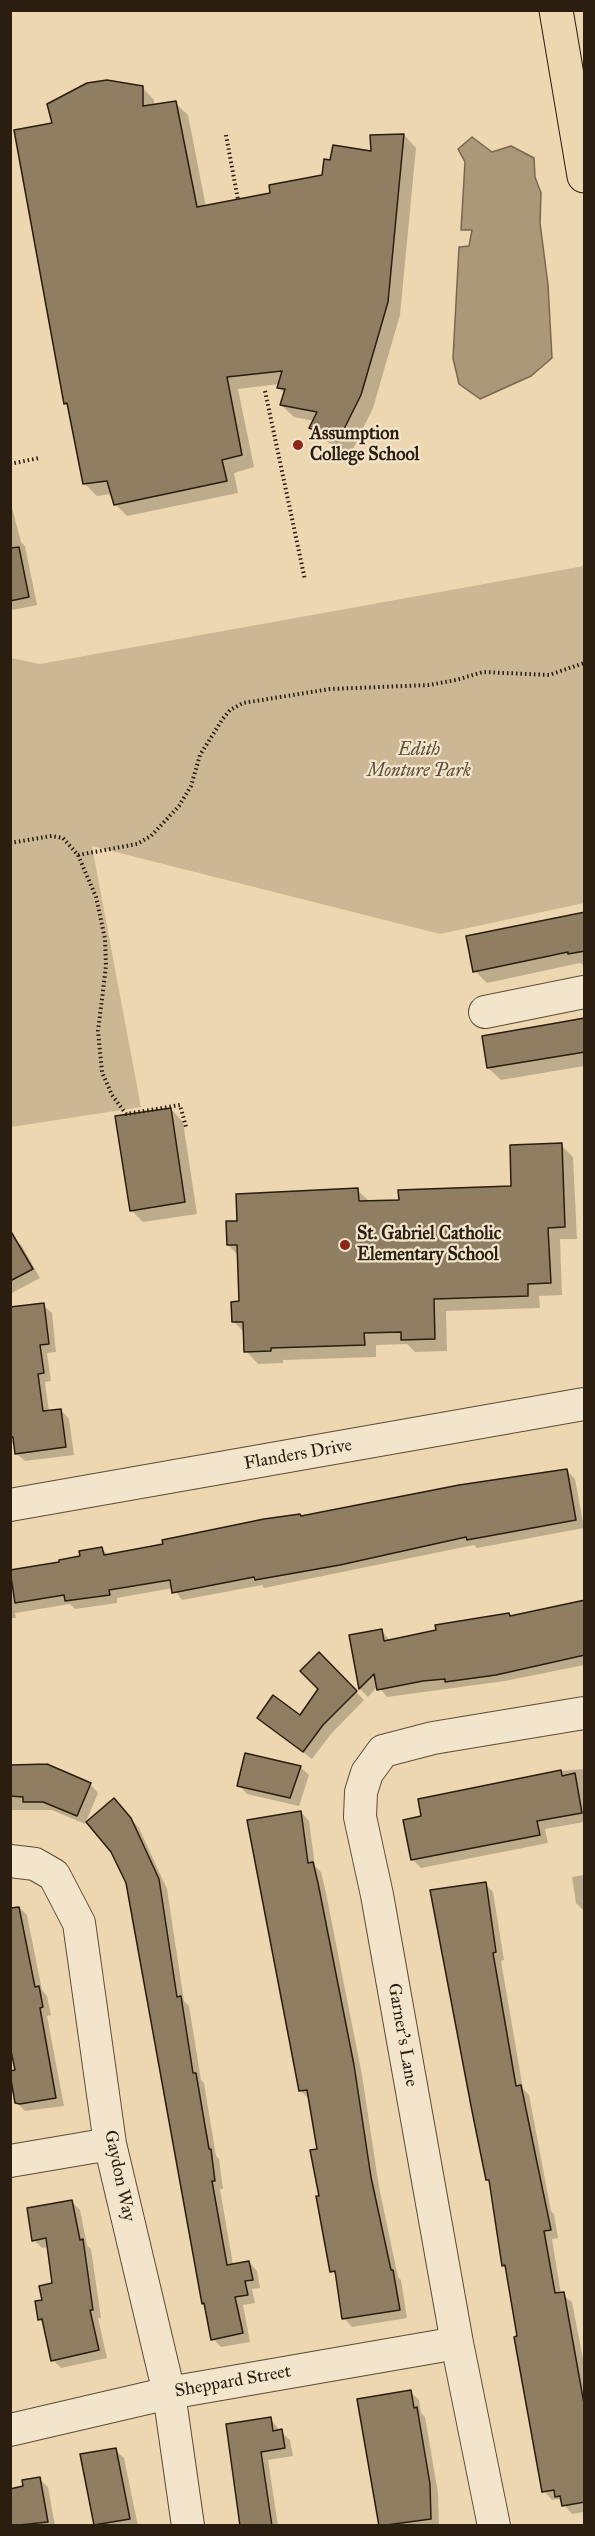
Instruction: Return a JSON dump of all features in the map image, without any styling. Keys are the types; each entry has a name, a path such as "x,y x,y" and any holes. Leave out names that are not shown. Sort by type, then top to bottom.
{"main road":[{"path":"556,10 585,176"}],"street":[{"path":"485,1012 585,992"},
{"name":"Flanders Drive","path":"10,1505 585,1404"},
{"name":"Garner's Lane","path":"494,2526 457,2343 360,1816 361,1792 367,1773 384,1751 433,1738 585,1713"},
{"name":"Gaydon Way","path":"10,1861 34,1864 54,1875 79,1923 110,2144 169,2393 188,2526"},
{"path":"10,2161 110,2144"},
{"name":"Sheppard Street","path":"10,2430 169,2393 457,2343"}],"path":[{"path":"226,135 238,200"},
{"path":"265,391 305,580"},
{"path":"10,464 39,458"},
{"path":"78,855 137,844 151,836 179,806 191,786 200,755 222,720 230,710 243,704 330,689 429,685 456,681 483,672 549,675 585,663"},
{"path":"10,843 52,836 63,838 78,855 96,897 105,939 106,966 98,1031 102,1072 112,1095 126,1114 180,1105 186,1127"}],"green space":[{"name":"Edith Monture Park","path":"584,566 584,903 440,934 92,846 141,1107 11,1127 11,658 40,664"}],"shaded area":[{"path":"472,137 492,152 511,146 534,158 535,177 541,193 540,223 548,285 552,358 531,376 480,399 459,384 453,358 459,247 469,246 472,230 461,230 465,162 458,149"}],"building":[{"path":"107,80 143,86 143,106 176,101 197,207 270,193 269,185 322,175 324,159 330,160 333,145 371,151 370,135 404,134 388,302 361,395 338,441 309,428 317,412 280,405 285,389 277,388 282,371 227,377 242,455 222,460 227,481 114,505 107,481 83,484 67,403 64,404 14,130 52,123 47,104 87,83"},
{"path":"19,547 29,597 10,601 10,548"},
{"path":"585,912 585,951 568,954 568,952 473,972 466,936"},
{"path":"585,1018 585,1052 487,1068 482,1036"},
{"path":"171,1108 185,1202 130,1211 115,1116"},
{"path":"562,1143 565,1227 548,1228 551,1283 528,1284 528,1296 434,1299 435,1339 401,1340 401,1332 364,1333 365,1345 271,1348 271,1351 244,1352 243,1322 232,1322 231,1302 239,1301 237,1245 227,1245 226,1221 237,1221 236,1194 358,1188 359,1201 399,1200 398,1190 511,1186 510,1145"},
{"path":"10,1230 33,1269 10,1281"},
{"path":"44,1303 49,1344 40,1345 44,1373 38,1374 43,1411 61,1409 66,1447 15,1454 13,1437 10,1437 10,1307"},
{"path":"567,1469 576,1520 467,1540 466,1537 340,1565 255,1580 254,1577 172,1593 170,1580 109,1590 110,1595 65,1601 64,1595 15,1603 10,1570 59,1562 59,1560 80,1556 79,1551 102,1547 104,1555 163,1544 162,1540 264,1519 300,1514 301,1516 459,1485"},
{"path":"585,1600 585,1655 496,1675 445,1682 445,1679 423,1681 377,1690 374,1674 359,1689 349,1635 382,1629 384,1641 436,1630 435,1625 509,1613 510,1616"},
{"path":"319,1652 357,1691 323,1725 303,1752 257,1718 273,1695 300,1715 318,1689 300,1671"},
{"path":"245,1753 301,1766 290,1798 237,1786"},
{"path":"47,1764 91,1783 77,1816 43,1802 23,1802 23,1797 10,1796 10,1765"},
{"path":"561,1770 562,1776 575,1773 582,1813 537,1821 540,1835 411,1860 403,1820 421,1816 418,1799"},
{"path":"114,1798 131,1818 159,1879 177,1997 181,1996 193,2073 196,2073 209,2149 211,2149 215,2181 212,2181 227,2265 249,2261 253,2280 245,2281 248,2295 235,2297 243,2333 211,2340 204,2303 202,2304 126,1883 111,1852 86,1822"},
{"path":"301,1811 308,1863 313,1862 318,1883 354,2065 371,2177 400,2310 342,2319 335,2271 330,2272 316,2196 319,2196 310,2150 317,2149 307,2090 299,2091 247,1820"},
{"path":"486,1882 496,1952 493,1953 516,2086 521,2085 551,2230 544,2231 555,2293 564,2292 585,2409 585,2502 562,2506 560,2496 555,2497 554,2490 542,2492 514,2337 517,2336 505,2265 502,2266 489,2180 486,2180 430,1890"},
{"path":"19,1907 35,1987 39,1986 43,2007 40,2008 56,2098 20,2104 15,2103 10,2074 10,2071 15,2070 10,2046 10,1908"},
{"path":"72,2200 80,2240 83,2239 93,2310 90,2310 99,2350 51,2361 42,2319 38,2320 35,2301 42,2300 39,2286 52,2283 46,2238 32,2241 27,2208"},
{"path":"411,2390 414,2408 417,2407 430,2484 431,2519 379,2526 357,2399"},
{"path":"271,2417 273,2431 282,2429 285,2448 261,2452 272,2526 240,2526 226,2424"},
{"path":"116,2448 130,2519 94,2525 80,2454"},
{"path":"40,2477 48,2522 10,2526 10,2489 23,2486 22,2480"}],"place":[{"name":"Assumption College School","path":"298,445"},
{"name":"St. Gabriel Catholic Elementary School","path":"345,1245"}]}
